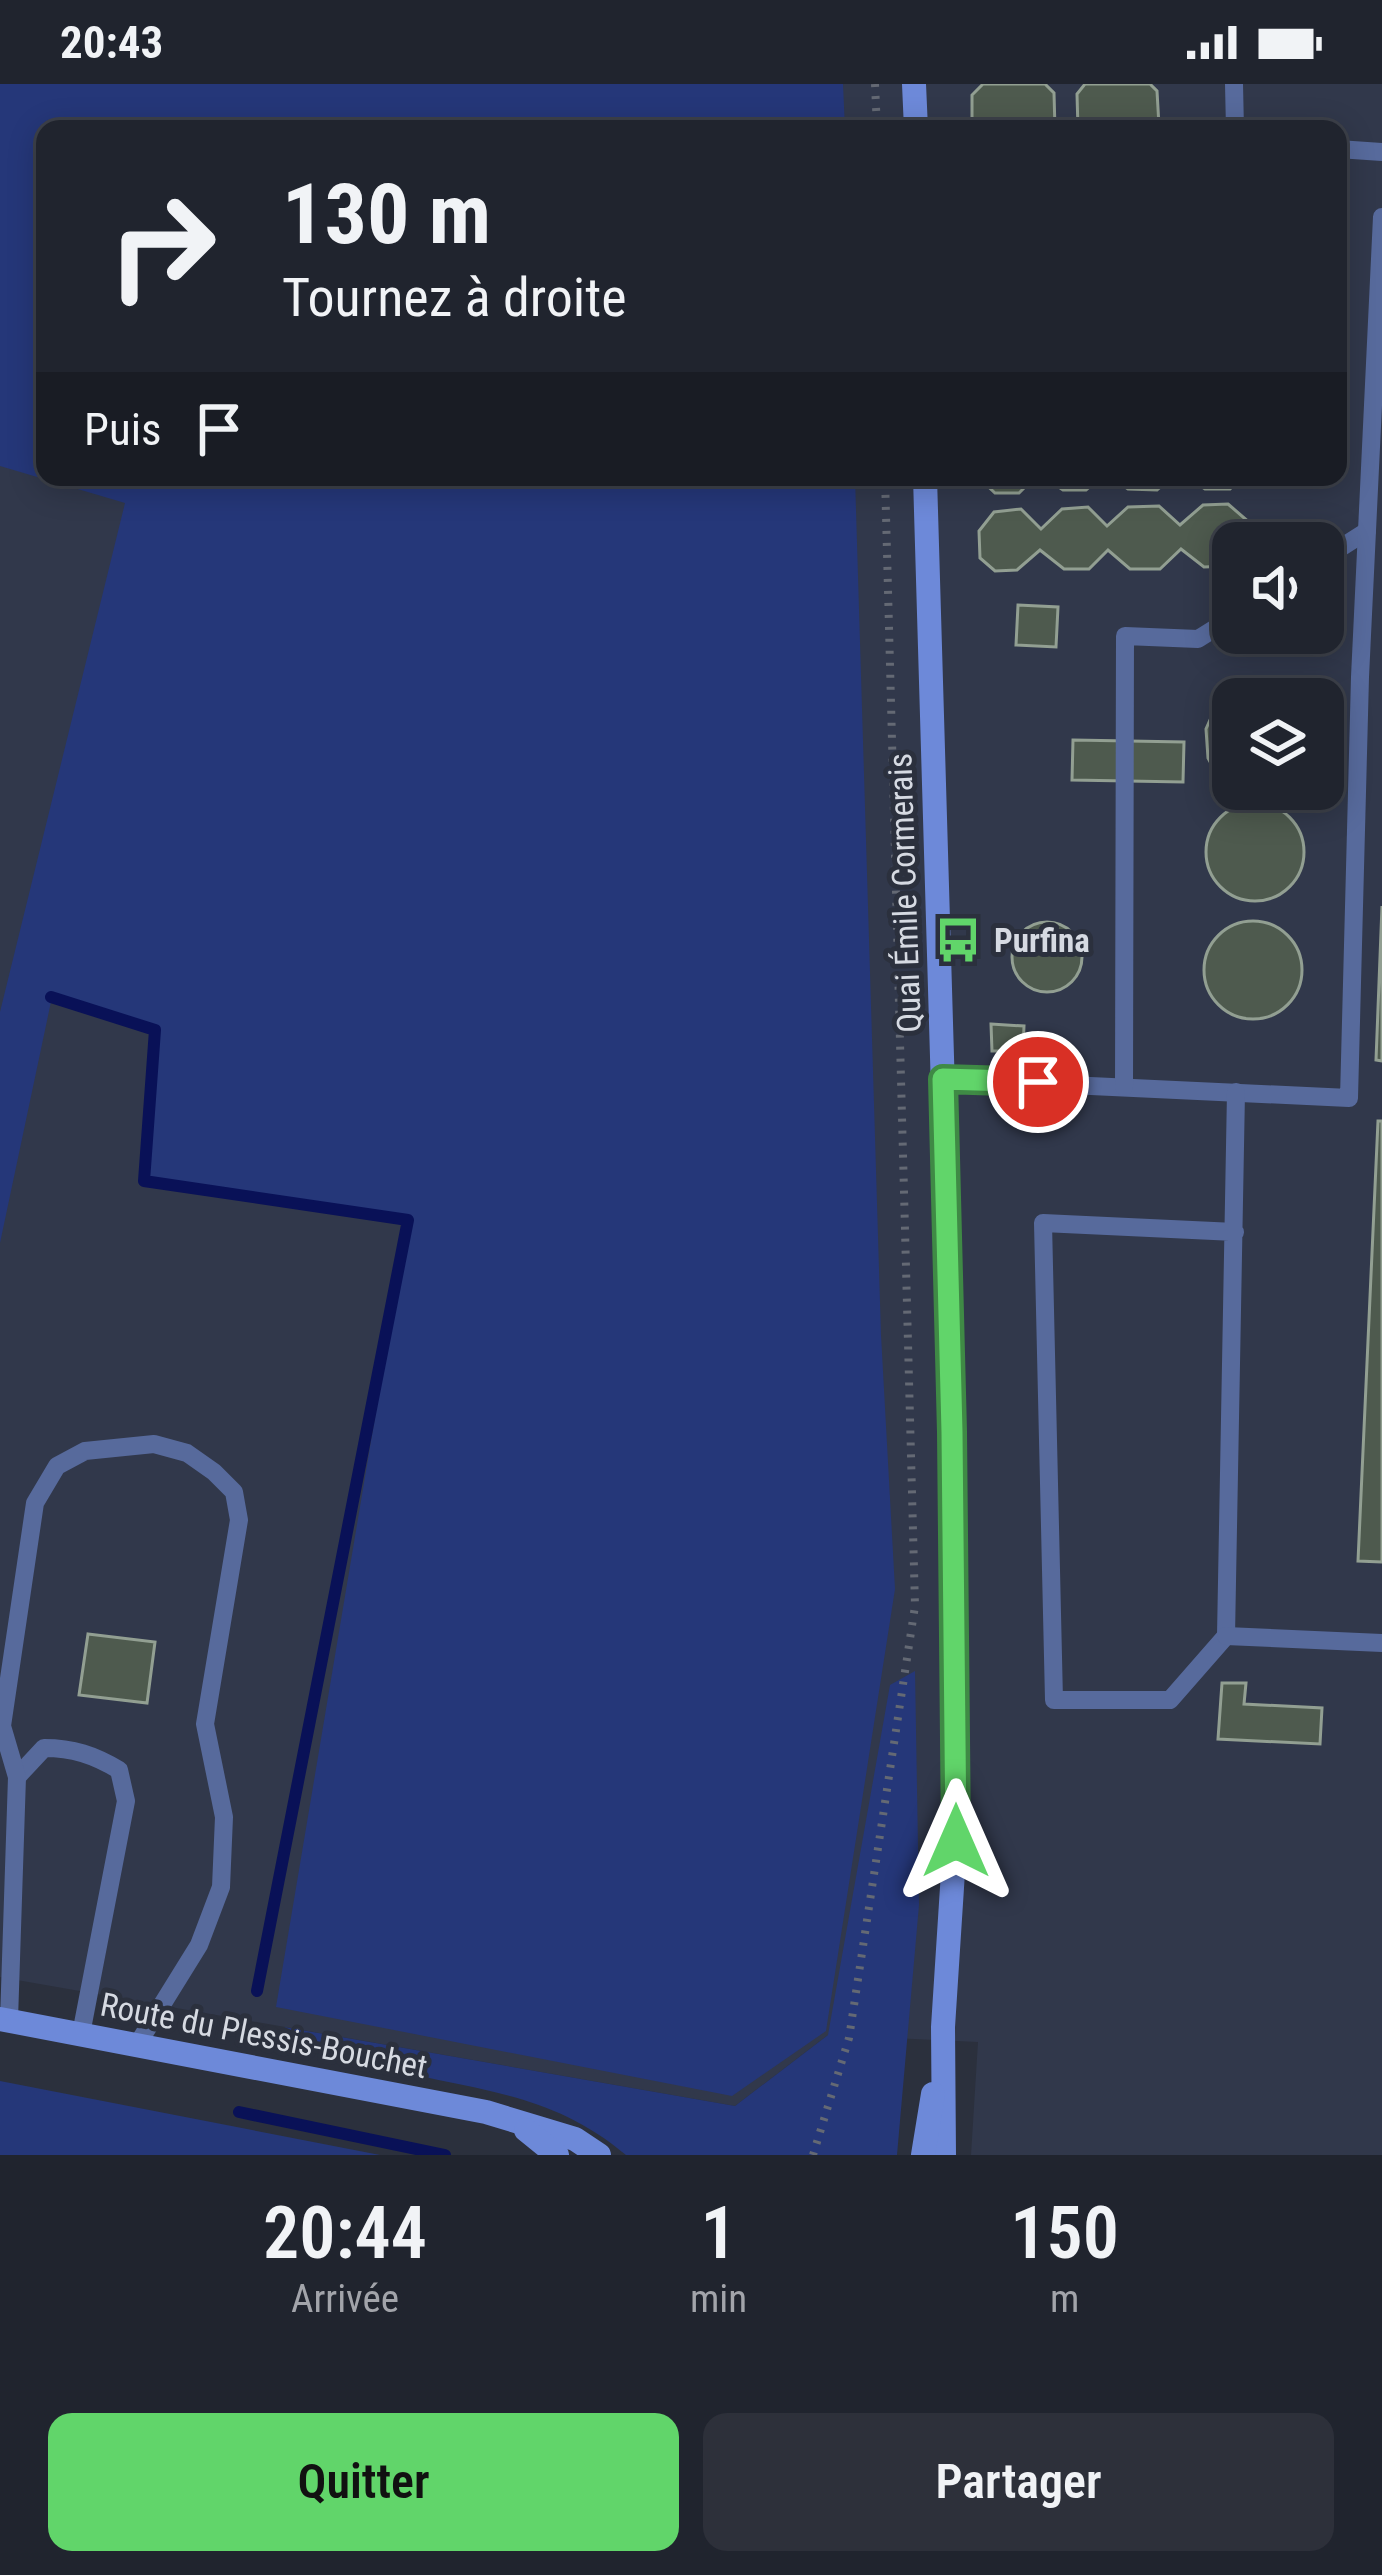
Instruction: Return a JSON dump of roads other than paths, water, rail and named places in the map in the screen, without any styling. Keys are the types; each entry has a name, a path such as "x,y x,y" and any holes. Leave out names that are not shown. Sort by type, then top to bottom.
{"main road":[{"path":"914,84 916,120"},
{"name":"Quai Émile Cormerais","path":"925,486 952,1432 956,1841 943,2027 944,2155"},
{"name":"Route du Plessis-Bouchet","path":"4,2020 452,2104 575,2139 599,2155"},
{"name":"Quai Émile Cormerais","path":"923,2155 943,2027"},
{"name":"Route du Plessis-Bouchet","path":"515,2121 557,2155"}],"lane":[{"path":"1234,84 1235,120"},
{"path":"1347,150 1382,152"},
{"path":"943,1079 1349,1098 1382,218"},
{"path":"1344,546 1367,531"},
{"path":"1124,1087 1125,636 1198,639 1212,630"},
{"path":"1235,1232 1043,1223 1054,1700 1170,1700 1226,1636 1235,1232 1236,1092"},
{"path":"4,2020 16,1777 2,1726 35,1503 57,1466 85,1451 154,1444 188,1453 234,1492 239,1520 205,1724 224,1817 221,1887 199,1945 137,2045"},
{"path":"1226,1636 1382,1643"},
{"path":"16,1777 44,1748 95,1755 119,1770 126,1801 81,2034"}],"waterway":[{"path":"51,997 155,1030 144,1181 408,1220 257,1991"},
{"path":"239,2112 445,2155"}],"place":[{"name":"Purfina","path":"958,940"}]}
